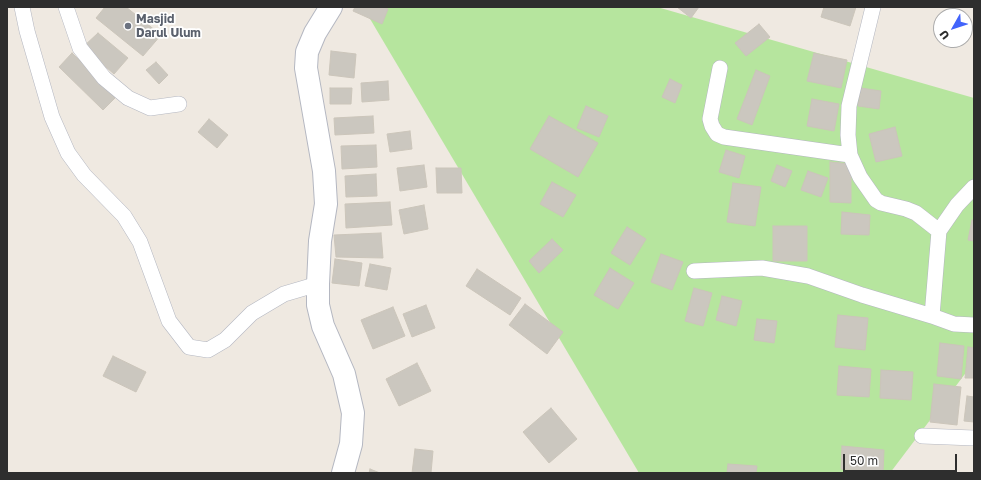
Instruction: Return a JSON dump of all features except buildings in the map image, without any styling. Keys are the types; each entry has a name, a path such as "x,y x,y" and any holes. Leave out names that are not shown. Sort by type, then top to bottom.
{"main road":[{"path":"331,7 315,33 308,52 306,68 324,170 326,204 320,241 318,305 323,326 344,374 353,413 351,444 343,473"}],"street":[{"path":"22,7 27,31 52,117 68,153 84,175 124,216 140,242 169,321 189,347 208,350 225,340 252,313 284,294 318,284"},
{"path":"66,7 80,48 104,78 128,98 150,108 179,104"},
{"path":"873,7 850,106 848,135 850,155 860,177 876,200 881,203 916,213 939,231"},
{"path":"720,68 710,119 717,134 724,137 850,155"},
{"path":"932,316 939,231 957,205 974,187"},
{"path":"694,271 762,268 808,276 954,324 974,325"},
{"path":"922,436 974,438"}],"green space":[{"path":"363,7 657,7 974,98 974,362 890,473 639,473"}],"place":[{"name":"Masjid Darul Ulum","path":"128,26"}]}
